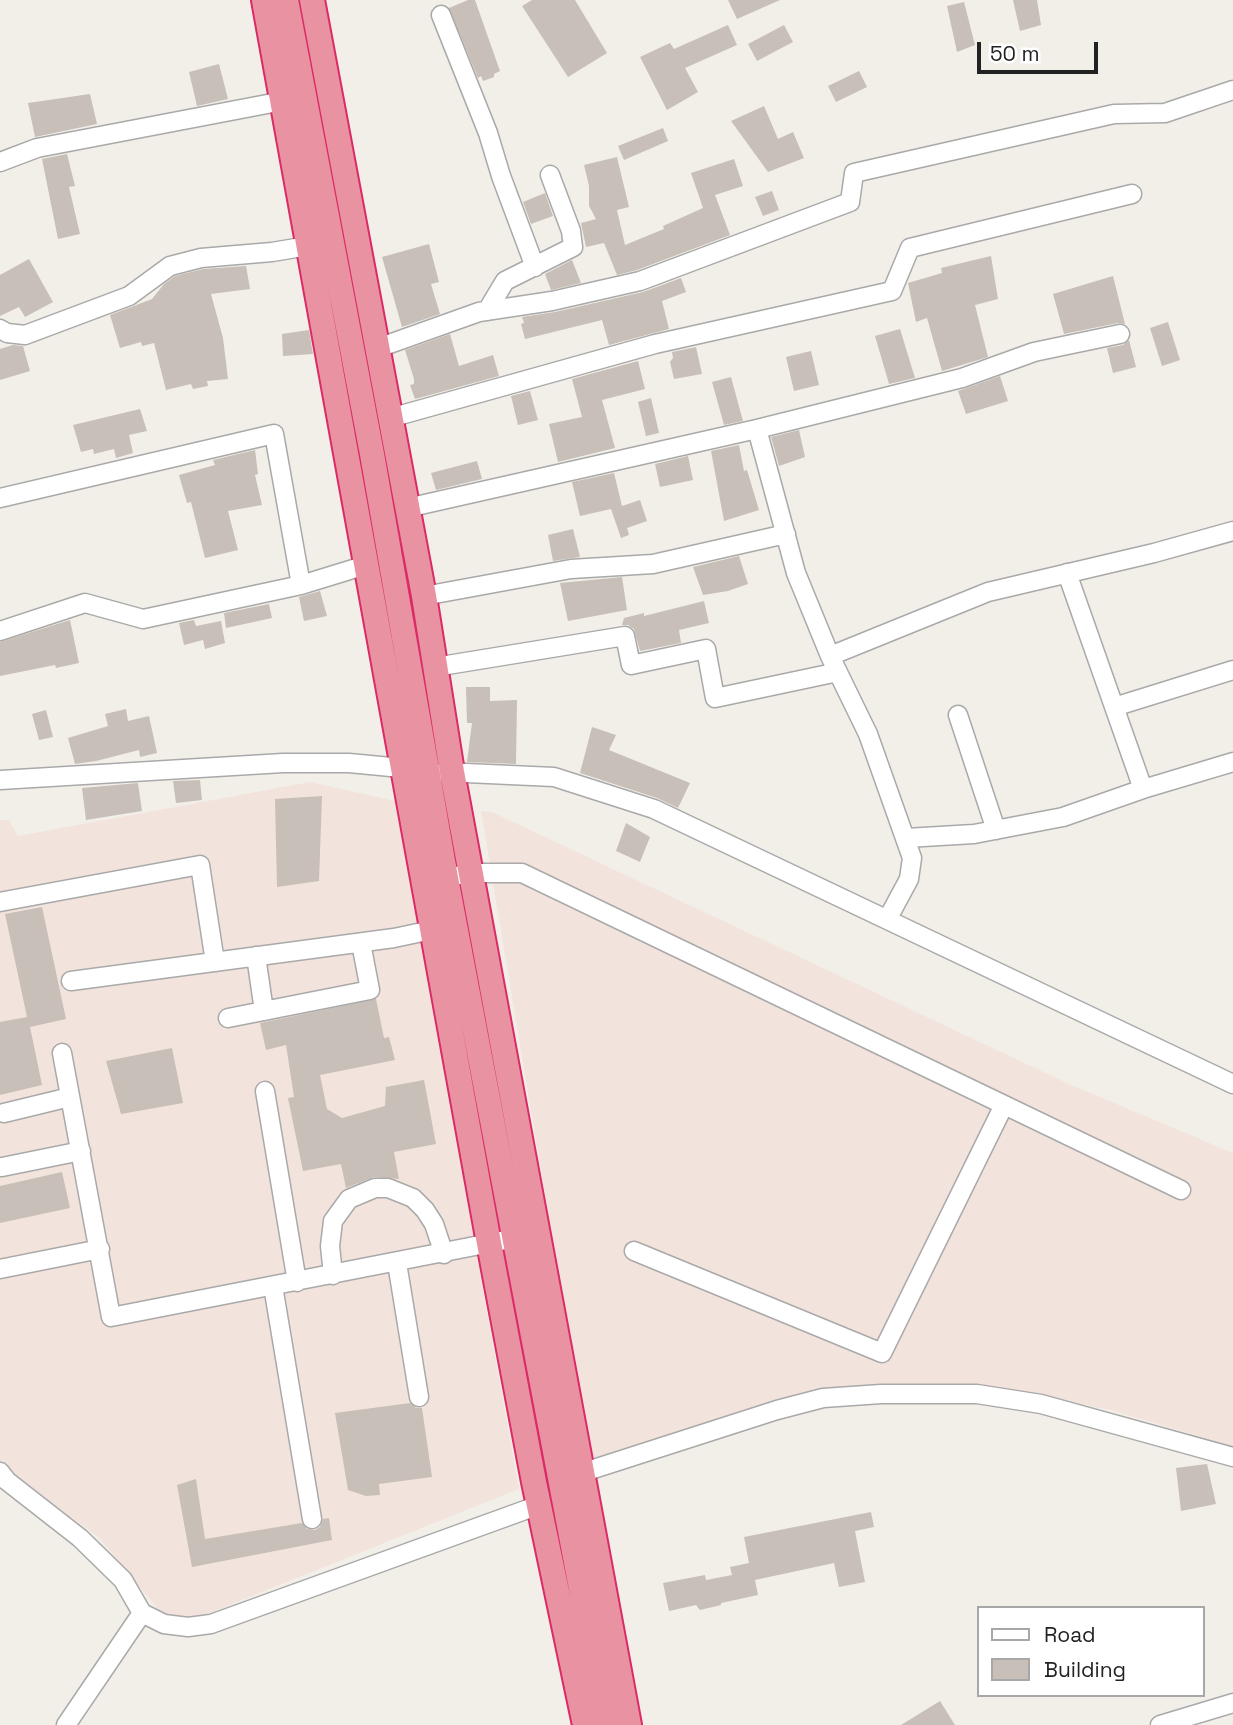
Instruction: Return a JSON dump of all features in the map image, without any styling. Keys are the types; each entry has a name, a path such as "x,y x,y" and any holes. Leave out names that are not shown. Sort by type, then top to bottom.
{"highway":[{"path":"264,0 366,565 415,769 446,878 444,927 526,1237"},
{"path":"286,0 372,453 415,769 444,927 490,1245 584,1725"},
{"path":"312,0 424,596 526,1237 570,1475 607,1725"},
{"path":"537,1494 570,1475"},
{"path":"570,1475 629,1725"}],"street":[{"path":"442,15 488,133 535,267"},
{"path":"377,348 487,311 640,281 850,202 854,173 1114,114 1165,113 1233,90"},
{"path":"0,162 37,148 283,101"},
{"path":"487,311 505,281 573,247 571,231 550,175"},
{"path":"390,418 655,344 892,291 910,248 1132,194"},
{"path":"0,329 24,335 77,316 129,296 170,265 201,258 308,246"},
{"path":"407,508 757,429 962,378 1034,352 1120,334"},
{"path":"757,429 796,573 834,664 868,734 912,858 909,879 888,918"},
{"path":"0,498 274,434 301,584"},
{"path":"435,667 625,636 631,665 706,649 715,698 834,664 988,592 1233,531"},
{"path":"424,596 571,569 653,564 786,534"},
{"path":"0,631 85,603 143,619 301,584 366,565"},
{"path":"1067,573 1143,789"},
{"path":"1114,707 1233,670"},
{"path":"958,715 996,830"},
{"path":"906,838 974,834 1063,817 1233,762"},
{"path":"0,780 283,763 349,764 554,777 654,809 1233,1084"},
{"path":"0,902 200,865 215,962"},
{"path":"446,878 470,873 522,873 1181,1190"},
{"path":"71,981 361,943 444,927"},
{"path":"228,1018 370,990 361,943"},
{"path":"256,956 264,1011"},
{"path":"62,1054 111,1317 526,1237"},
{"path":"265,1091 297,1282"},
{"path":"4,1113 70,1097"},
{"path":"635,1251 882,1353 1004,1105"},
{"path":"2,1167 81,1151"},
{"path":"333,1275 330,1246 333,1220 341,1206 349,1199 375,1188 388,1188 413,1198 434,1224 444,1254"},
{"path":"0,1269 100,1249"},
{"path":"397,1263 419,1397"},
{"path":"273,1286 312,1519"},
{"path":"570,1475 823,1398 881,1394 977,1394 1041,1404 1233,1457"},
{"path":"0,1472 7,1481 80,1538 123,1580 142,1613 164,1624 177,1626 211,1624 537,1494"},
{"path":"66,1725 142,1613"},
{"path":"1160,1725 1233,1703"}],"shaded area":[{"path":"310,782 395,801 519,1489 187,1622 162,1614 99,1538 73,1518 47,1508 0,1463 0,820 9,820 18,836"},
{"path":"481,811 492,812 1069,1084 1233,1153 1233,1446 1110,1410 1036,1395 773,1404 737,1413 623,1453 589,1459"}],"building":[{"path":"475,0 500,71 494,74 494,77 483,81 481,76 478,78 449,8"},
{"path":"532,0 575,0 607,53 568,77 522,6"},
{"path":"728,0 780,0 737,19"},
{"path":"1013,0 1037,0 1041,25 1020,31"},
{"path":"964,2 975,45 957,52 947,6"},
{"path":"728,25 737,45 685,68 698,92 667,110 640,57 670,43 674,49"},
{"path":"784,25 793,42 757,61 748,44"},
{"path":"219,64 228,99 197,106 189,72"},
{"path":"859,71 867,87 836,102 828,86"},
{"path":"90,94 97,124 35,137 28,103"},
{"path":"764,106 778,139 793,132 804,158 768,172 731,121"},
{"path":"663,128 668,141 624,160 618,146"},
{"path":"67,154 75,186 69,187 80,234 58,239 42,159"},
{"path":"617,157 629,207 617,210 625,245 664,229 663,226 703,208 691,173 734,159 743,186 715,195 730,235 617,275 604,243 586,247 581,223 596,219 589,206 589,186 584,165"},
{"path":"772,191 779,210 763,216 755,197"},
{"path":"545,193 553,216 531,224 523,202"},
{"path":"429,244 439,282 431,284 440,314 402,327 382,257"},
{"path":"991,256 998,299 975,305 988,357 942,371 927,318 916,322 908,283 942,273 941,268"},
{"path":"29,259 53,302 25,317 19,307 0,316 0,275"},
{"path":"572,260 581,283 551,290 545,274"},
{"path":"246,266 250,289 211,294 223,338 228,379 207,381 208,386 193,389 191,384 166,390 154,343 142,346 141,342 120,348 110,315 152,299 164,284 175,276 203,269"},
{"path":"1113,276 1125,324 1118,323 1064,334 1053,294"},
{"path":"681,278 686,292 662,301 669,329 609,345 602,320 525,339 522,317 643,292"},
{"path":"1168,322 1180,360 1162,366 1150,328"},
{"path":"900,329 915,378 889,384 875,336"},
{"path":"309,330 313,354 283,356 282,334"},
{"path":"450,334 459,366 493,355 499,376 415,399 410,385 414,384 414,379 405,350"},
{"path":"1129,340 1136,367 1113,373 1107,348 1123,345"},
{"path":"13,345 23,346 30,371 0,380 0,349"},
{"path":"696,347 702,374 674,379 670,362 673,358 672,352"},
{"path":"811,351 819,385 794,391 786,357"},
{"path":"638,361 645,389 602,400 615,448 558,462 549,424 582,417 572,379"},
{"path":"1000,376 1008,401 966,414 958,391"},
{"path":"731,377 743,421 724,425 712,382"},
{"path":"530,391 538,420 518,425 511,396"},
{"path":"651,398 659,433 646,436 638,402"},
{"path":"140,409 147,431 129,435 133,453 116,458 114,449 94,454 93,449 81,452 73,425"},
{"path":"799,430 805,457 779,466 771,437"},
{"path":"739,445 744,471 747,470 759,510 724,521 711,451"},
{"path":"255,450 258,474 255,475 262,505 228,511 238,550 205,558 191,502 187,503 179,475 215,465 213,460"},
{"path":"688,456 693,480 660,487 655,464"},
{"path":"477,461 482,479 436,490 431,473"},
{"path":"614,473 622,506 640,500 647,521 627,528 629,535 621,538 611,509 580,516 572,482"},
{"path":"573,529 580,557 553,561 548,535"},
{"path":"739,556 748,584 703,595 693,567"},
{"path":"622,577 627,610 568,621 560,583"},
{"path":"320,591 327,616 304,621 299,597"},
{"path":"704,601 709,623 679,630 681,643 640,651 634,629 622,625 624,618 644,613 644,616"},
{"path":"269,604 272,618 226,628 224,613"},
{"path":"70,620 79,663 0,676 0,642"},
{"path":"194,620 196,626 221,621 225,643 205,649 203,640 184,645 179,623"},
{"path":"466,687 490,687 490,701 517,700 516,764 467,762 472,723 467,723"},
{"path":"126,709 128,721 149,716 157,753 140,757 139,750 75,764 68,738 108,726 105,714"},
{"path":"46,710 53,737 39,740 32,714"},
{"path":"592,727 616,735 609,750 690,783 678,808 657,798 580,773"},
{"path":"200,780 202,800 176,803 173,781"},
{"path":"138,783 142,811 86,820 82,788"},
{"path":"322,796 319,881 277,887 275,799"},
{"path":"626,823 650,837 640,862 616,851"},
{"path":"42,907 66,1019 30,1027 42,1085 0,1095 0,1022 27,1017 5,914"},
{"path":"376,999 384,1038 389,1037 395,1060 320,1075 327,1109 342,1118 385,1106 386,1087 424,1080 436,1144 394,1152 399,1179 374,1177 346,1188 341,1164 303,1171 288,1098 294,1097 286,1045 266,1050 260,1023"},
{"path":"172,1048 183,1103 121,1114 106,1061"},
{"path":"62,1172 70,1208 0,1223 0,1186"},
{"path":"410,1403 416,1408 422,1408 432,1477 379,1484 380,1495 366,1496 348,1490 335,1413"},
{"path":"1207,1464 1216,1504 1181,1511 1176,1468"},
{"path":"196,1479 205,1539 302,1523 307,1529 315,1530 320,1527 323,1519 329,1518 332,1540 192,1567 177,1485"},
{"path":"871,1512 874,1527 855,1531 865,1582 839,1587 834,1563 755,1580 758,1595 700,1610 696,1605 669,1611 663,1583 705,1575 706,1580 732,1575 730,1567 749,1563 744,1537"},
{"path":"940,1701 955,1725 901,1725"}]}
